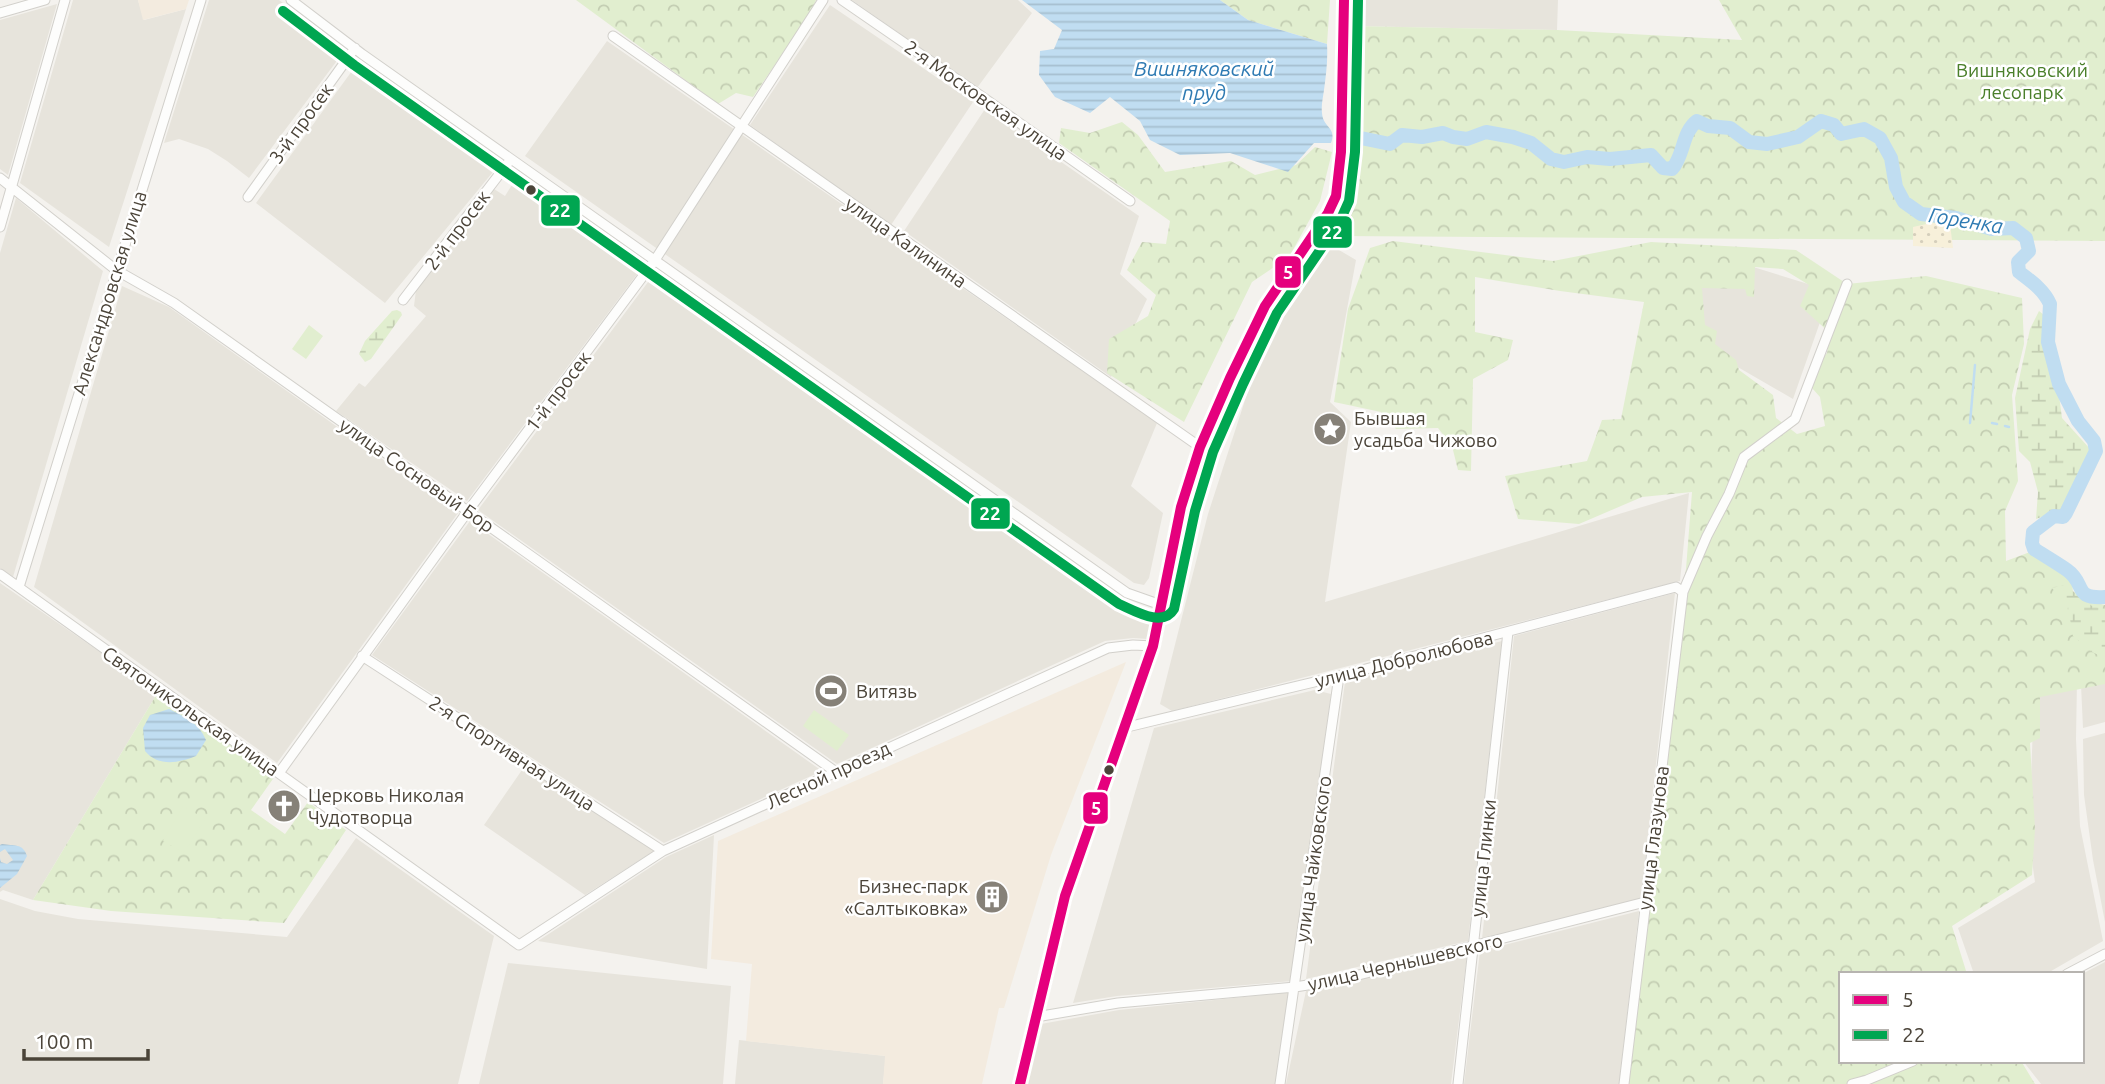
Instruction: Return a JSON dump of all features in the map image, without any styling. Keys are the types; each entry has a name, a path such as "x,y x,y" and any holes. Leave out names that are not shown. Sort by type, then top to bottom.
{"main road":[{"path":"1020,1084 1065,896 1153,646 1181,507 1200,447 1265,306 1328,213 1336,196 1341,152 1344,0"}],"street":[{"path":"0,13 45,0"},
{"path":"0,227 65,0"},
{"name":"Александровская улица","path":"19,587 201,0"},
{"path":"291,0 511,159 1127,593 1161,606"},
{"name":"1-й просек","path":"279,773 468,511 655,260 823,0"},
{"name":"2-я Московская улица","path":"842,0 1130,201"},
{"name":"улица Калинина","path":"612,36 1200,447"},
{"name":"3-й просек","path":"248,197 355,48"},
{"name":"2-й просек","path":"403,300 511,159"},
{"name":"улица Сосновый Бор","path":"0,178 116,270 174,303 836,772"},
{"name":"улица Глазунова","path":"1624,1084 1682,592 1744,457 1795,419 1847,284"},
{"name":"Святоникольская улица","path":"0,574 519,945"},
{"name":"улица Добролюбова","path":"1123,729 1339,676 1676,587 1682,592"},
{"name":"улица Глинки","path":"1458,1084 1508,632"},
{"name":"Лесной проезд","path":"519,945 663,851 1108,648 1153,646"},
{"name":"2-я Спортивная улица","path":"362,656 663,851"},
{"name":"улица Чайковского","path":"1280,1084 1339,676"},
{"name":"улица Чернышевского","path":"1036,1017 1118,1003 1295,987 1339,980 1645,902"},
{"path":"2071,972 2105,954"},
{"path":"1852,1084 1909,1063"}],"shaded area":[{"path":"73,0 138,0 144,20 186,9 109,247 20,183"},
{"path":"138,0 189,0 186,9 143,20"},
{"path":"209,0 279,0 345,50 249,178 208,149 179,139 164,143"},
{"path":"852,0 1018,0 1032,13 977,88"},
{"path":"1355,0 1558,0 1557,30 1354,26"},
{"path":"57,4 8,175 0,169 0,20"},
{"path":"830,5 973,102 891,225 750,125"},
{"path":"607,41 1157,423 1131,486 1163,513 1149,578 1144,585 1134,583 525,156"},
{"path":"357,64 497,167 385,303 256,203"},
{"path":"985,109 1139,216 1120,274 1147,299 1111,377 904,231"},
{"path":"515,180 641,269 467,501 336,411 359,383 365,387 426,316 414,306 416,290 494,189 505,196"},
{"path":"16,198 103,271 13,577 0,568 0,253"},
{"path":"1322,240 1356,260 1330,402 1351,422 1325,602 1689,493 1680,581 1172,711 1160,704 1208,514 1259,357"},
{"path":"1695,249 1831,291 1793,399 1660,322"},
{"path":"657,270 1141,609 1152,621 1148,639 1105,641 837,764 478,510"},
{"path":"122,286 169,307 458,513 277,763 34,587"},
{"path":"470,521 822,771 664,843 372,655"},
{"path":"0,583 158,692 33,900 3,890 0,892"},
{"path":"1675,593 1641,899 1482,939 1514,636"},
{"path":"1502,641 1468,941 1306,979 1345,682"},
{"path":"1126,662 1051,855 1004,1008 999,1008 982,1084 883,1084 885,1056 746,1041 752,964 711,959 718,841"},
{"path":"2105,679 2105,722 2083,728 2081,685"},
{"path":"2077,681 2076,739 2080,826 2103,941 2049,972 1973,972 1958,928 2035,882 2029,840 2034,694"},
{"path":"1315,690 1331,694 1292,981 1117,996 1073,1003 1154,728"},
{"path":"2105,733 2105,922 2084,795 2083,739"},
{"path":"524,767 654,851 585,895 484,825"},
{"path":"714,835 707,969 538,941 666,857"},
{"path":"356,838 494,936 458,1084 0,1084 0,899 35,911 78,919 287,937"},
{"path":"1639,911 1619,1084 1464,1084 1480,951"},
{"path":"1467,955 1451,1084 1286,1084 1306,991"},
{"path":"2105,962 2105,1084 2041,1084 2025,1063 2084,1063 2084,973"},
{"path":"508,963 731,986 723,1084 479,1084"},
{"path":"1290,992 1275,1084 1027,1084 1041,1024 1119,1010"},
{"path":"739,1040 886,1056 883,1084 735,1084"}],"green space":[{"path":"576,0 816,0 753,97 736,93 718,104"},
{"path":"1220,0 1330,0 1327,44 1248,20"},
{"name":"Вишняковский лесопарк","path":"1719,0 2105,0 2105,241 1338,236 1345,201 1352,26 1557,30 1742,40"},
{"path":"1122,122 1138,135 1165,172 1231,161 1255,175 1296,165 1315,147 1332,152 1320,201 1289,257 1252,282 1184,422 1107,373 1109,339 1148,316 1156,295 1127,270 1142,242 1166,244 1170,221 1059,143 1061,128 1090,133"},
{"path":"1393,241 1553,261 1651,242 1796,250 1847,284 1926,276 2022,298 2024,344 2012,395 2018,481 2005,511 2006,561 2030,552 2072,570 2073,597 2105,605 2105,684 2040,697 2040,738 2030,743 2035,829 2032,875 1952,926 1966,972 1839,972 1839,1063 2022,1063 2035,1084 1625,1084 1645,902 1676,688 1676,622 1686,569 1692,492 1642,497 1579,524 1518,519 1505,476 1587,461 1602,420 1621,419 1644,302 1475,277 1475,332 1513,340 1508,360 1473,379 1471,471 1458,470 1452,446 1438,428 1396,429 1381,412 1334,402 1348,309 1370,248","holes":["1755,267 1783,269 1809,285 1800,306 1830,333 1827,353 1818,363 1812,388 1820,397 1825,426 1797,434 1776,418 1773,395 1739,370 1736,360 1715,344 1717,331 1705,325 1702,288 1745,289 1747,296 1754,297"]},
{"path":"397,310 402,315 371,359 365,362 359,354 365,341 392,311"},
{"path":"2039,311 2049,319 2062,418 2091,450 2064,509 2036,519 2038,492 2030,462 2019,451 2015,398 2030,329"},
{"path":"309,325 323,336 306,359 292,349"},
{"path":"2065,585 2092,606 2105,609 2105,658 2092,652 2073,636 2068,607 2052,588"},
{"path":"158,692 275,776 251,810 285,834 308,802 346,830 284,923 111,911 33,900"},
{"path":"814,710 849,735 837,751 803,726"},
{"path":"183,806 205,819 184,853 163,841"}],"sand":[{"path":"1931,223 1950,224 1953,248 1913,246 1913,227"}],"water":[{"name":"Вишняковский пруд","path":"1022,0 1220,0 1248,20 1327,44 1322,110 1323,118 1331,130 1331,143 1314,143 1288,172 1230,153 1180,155 1150,140 1140,121 1110,97 1090,113 1055,97 1039,75 1040,51 1054,49 1062,30"},
{"path":"169,709 191,721 203,734 206,740 196,756 169,762 156,760 145,751 143,728 150,715"},
{"path":"2,844 20,847 27,856 17,874 0,888 0,858 1,862 7,864 13,860 5,849 0,852"}],"waterway":[{"name":"Горенка","path":"1351,136 1390,144 1402,135 1422,137 1443,133 1467,139 1486,132 1531,143 1551,159 1564,162 1587,157 1610,159 1651,155 1663,168 1672,169 1679,158 1688,131 1697,121 1708,126 1730,128 1749,142 1767,144 1798,137 1821,121 1834,125 1841,134 1864,129 1880,138 1891,158 1896,187 1904,202 1921,214 1956,218 1992,229 2013,228 2026,238 2029,251 2018,262 2019,272 2041,290 2050,304 2048,342 2059,384 2078,421 2094,441 2096,451 2066,513 2063,517 2054,516 2033,532 2032,543 2034,549 2073,575 2088,596 2105,597"},
{"path":"1970,423 1975,365"},
{"path":"1992,423 1997,424"},
{"path":"2005,426 2009,427"}],"transit line":[{"name":"5","path":"1020,1084 1065,896 1153,646 1181,507 1200,447 1265,306 1328,213 1336,196 1341,152 1344,0"},
{"name":"22","path":"283,11 354,65 1119,604 1156,618 1169,615 1174,609 1195,511 1213,452 1243,384 1277,313 1340,221 1349,201 1355,152 1358,0"}],"place":[{"name":"Бывшая усадьба Чижово","path":"1330,429"},
{"name":"Витязь","path":"831,691"},
{"name":"Церковь Николая Чудотворца","path":"284,806"},
{"name":"Бизнес-парк «Салтыковка»","path":"992,897"}]}
